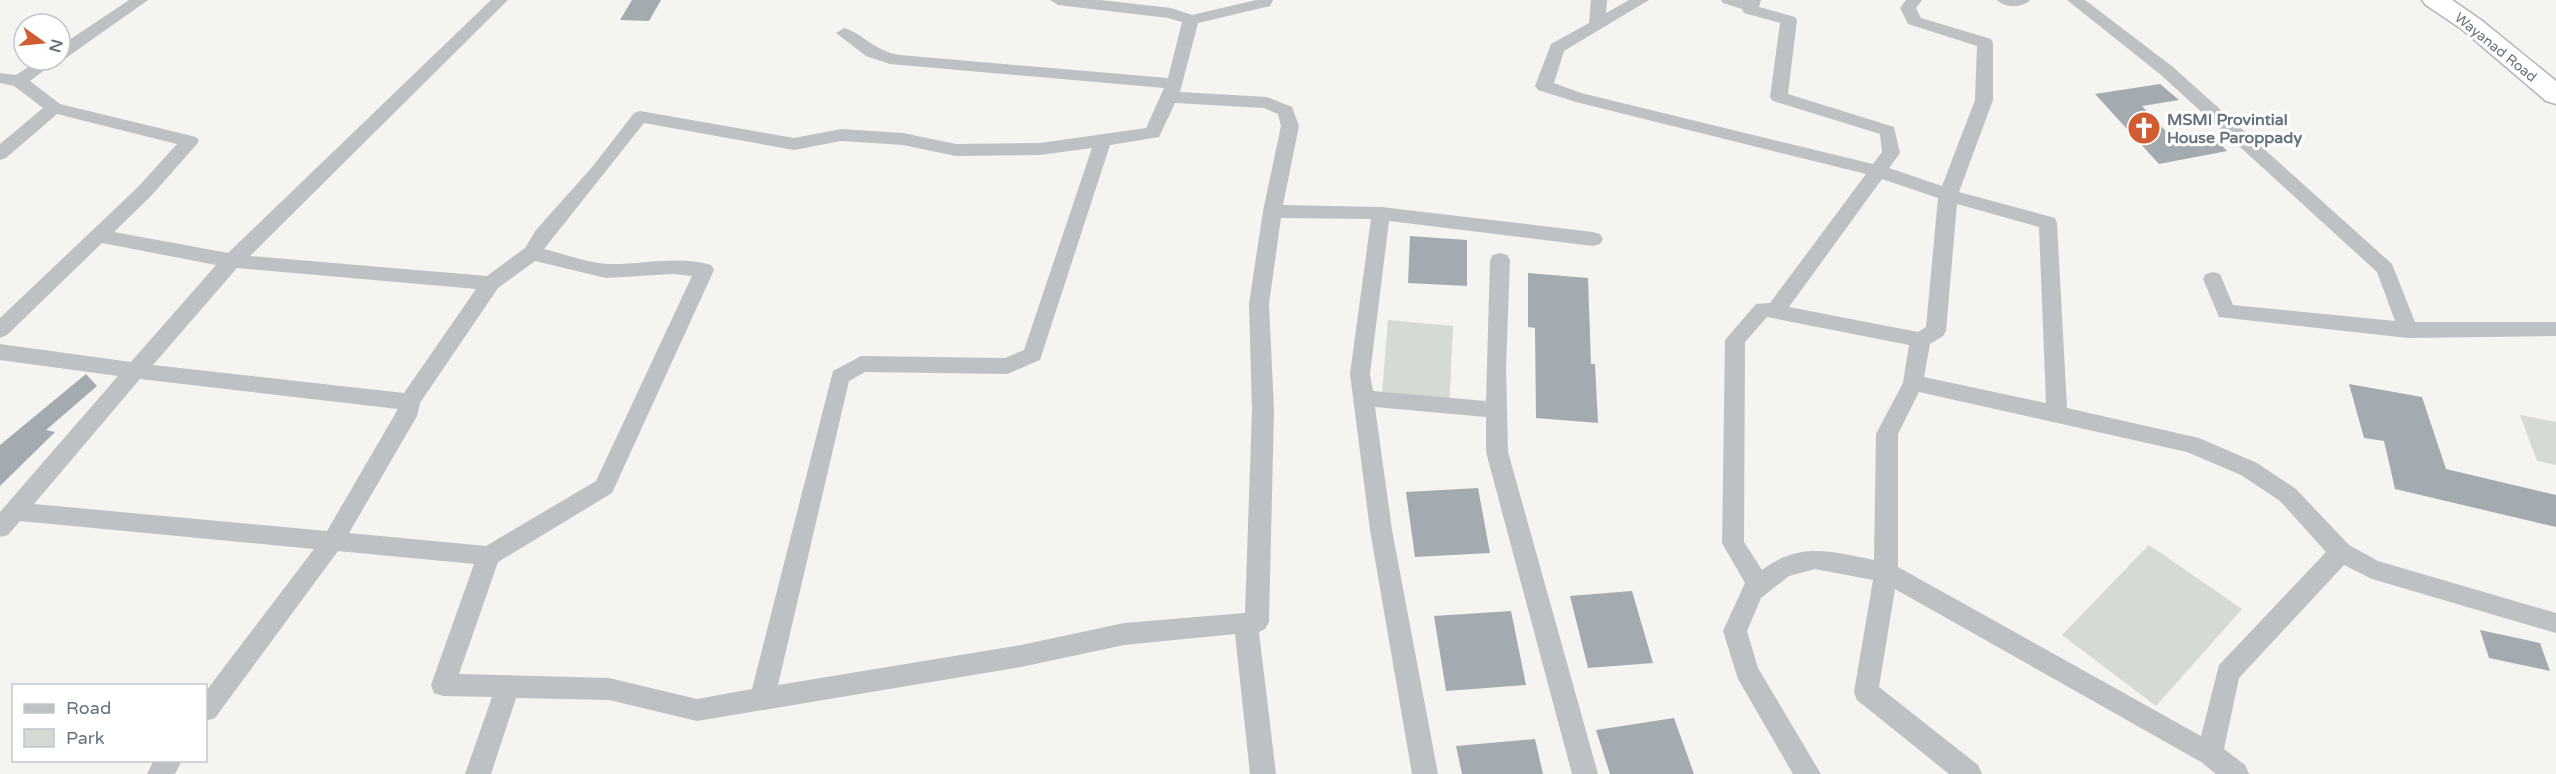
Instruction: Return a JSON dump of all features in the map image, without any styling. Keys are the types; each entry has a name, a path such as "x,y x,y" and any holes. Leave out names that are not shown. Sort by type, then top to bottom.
{"highway":[{"name":"Wayanad Road","path":"2435,0 2472,26 2556,95"}],"street":[{"path":"72,46 140,0"},
{"path":"7,520 217,276 500,0"},
{"path":"1058,0 1171,13 1191,20 1264,3 1265,0"},
{"path":"1597,25 1599,0"},
{"path":"1641,0 1557,48 1544,86 1576,97 1878,171 1948,195 2048,223 2057,413"},
{"path":"1729,0 1752,3 1750,10 1789,20 1779,97 1888,131 1891,153 1774,312"},
{"path":"1760,585 1734,543 1735,340 1763,309 1920,340 1936,331 1948,195 1984,99 1985,43 1969,35 1933,30 1914,21 1908,8 1914,0"},
{"path":"2005,0 2022,0"},
{"path":"2075,0 2167,71 2385,269 2408,330"},
{"path":"207,709 333,541 409,410 409,402 491,283 532,253 543,235 599,170 640,117 794,144 841,135 903,139 956,150 1040,149 1153,133 1172,90 1191,20"},
{"path":"489,556 443,685 609,689 697,710 1022,656 1124,634 1257,622 1263,410 1259,304 1272,211 1290,126 1286,111 1267,103 1172,90 924,61 896,62 866,51 844,33"},
{"path":"19,81 32,72"},
{"path":"0,78 19,81 54,108 190,141 145,191 0,330"},
{"path":"0,153 54,108"},
{"path":"762,700 840,377 861,364 1007,366 1033,355 1103,140"},
{"path":"1272,211 1381,213 1593,239"},
{"path":"1381,213 1360,374 1381,530 1425,774"},
{"path":"98,236 232,261 491,283"},
{"path":"7,520 333,541 489,556 604,487 704,270 673,267 606,271 532,253"},
{"path":"1500,260 1497,452 1585,774"},
{"path":"2213,279 2226,312 2408,330 2556,329"},
{"path":"1920,340 1913,383 1887,434 1886,572 1866,692 1969,774"},
{"path":"0,352 137,371 409,402"},
{"path":"1913,383 1945,388 2191,444 2248,469 2288,495 2341,552 2372,569 2556,623"},
{"path":"1364,398 1497,410"},
{"path":"2210,754 2228,673 2341,552"},
{"path":"1808,774 1747,671 1735,632 1752,591 1782,568 1815,560 1886,572 2210,754 2236,774"},
{"path":"1246,623 1263,774"},
{"path":"478,774 508,686"}],"green space":[{"path":"1388,320 1453,326 1449,412 1381,406"},
{"path":"2520,415 2556,422 2556,465 2537,461"},
{"path":"2149,545 2242,609 2156,706 2062,635"}],"building":[{"path":"632,0 661,0 649,21 620,20"},
{"name":"MSMI Provintial House Paroppady","path":"2160,84 2179,100 2142,106 2176,142 2212,135 2227,151 2159,164 2095,94"},
{"path":"1410,236 1467,240 1467,286 1408,283"},
{"path":"1528,273 1588,278 1591,364 1595,364 1598,423 1536,418 1535,328 1528,327"},
{"path":"86,374 97,386 46,430 55,432 0,486 0,445"},
{"path":"2349,384 2422,397 2446,469 2556,495 2556,527 2395,489 2384,441 2364,438"},
{"path":"1478,488 1490,553 1415,557 1406,492"},
{"path":"1632,591 1653,663 1588,668 1570,596"},
{"path":"1511,611 1526,685 1446,691 1434,616"},
{"path":"2480,630 2540,643 2550,671 2489,658"},
{"path":"1674,718 1694,774 1610,774 1596,730"},
{"path":"1535,739 1543,774 1462,774 1456,746"}],"place":[{"name":"MSMI Provintial House Paroppady","path":"2144,128"}]}
